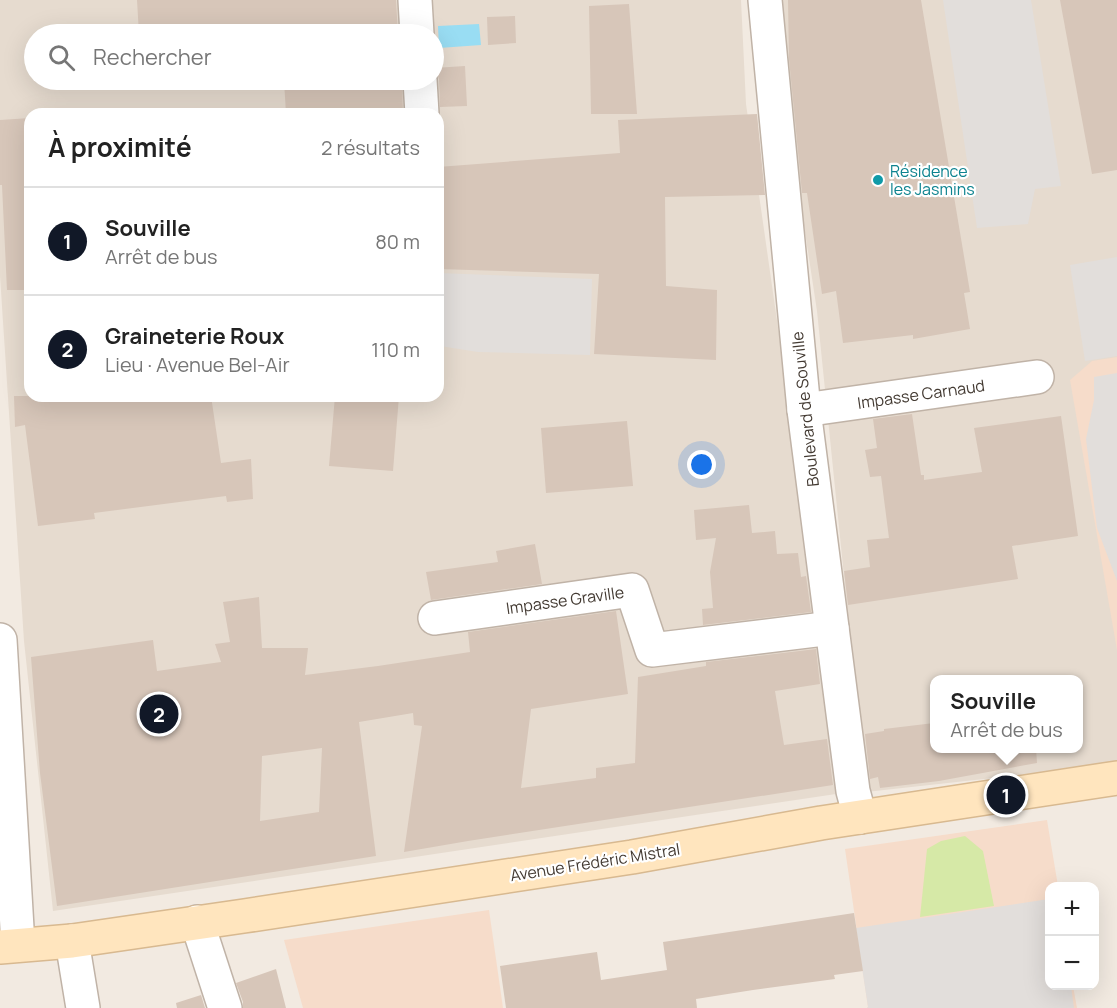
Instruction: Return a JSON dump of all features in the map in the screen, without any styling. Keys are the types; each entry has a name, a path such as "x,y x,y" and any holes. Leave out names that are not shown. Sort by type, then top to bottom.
{"main road":[{"name":"Avenue Frédéric Mistral","path":"9,946 72,941 632,857 860,817 1117,778"}],"street":[{"path":"415,0 416,24"},
{"name":"Boulevard de Souville","path":"765,0 804,410 853,790 860,817"},
{"path":"421,90 422,108"},
{"name":"Impasse Carnaud","path":"804,410 1037,377"},
{"name":"Impasse Graville","path":"435,618 632,590 652,650 832,628"},
{"path":"0,640 10,803 9,946"},
{"path":"0,843 10,803"},
{"path":"197,922 225,1008"},
{"path":"72,941 83,1008"}],"shaded area":[{"path":"0,0 741,0 746,104 823,642 836,794 53,911 24,641 0,276"},
{"path":"781,0 1117,0 1117,763 866,792 817,311 782,80"},
{"path":"943,0 1031,0 1061,186 1035,189 1028,224 977,228"},
{"path":"1117,257 1117,356 1085,361 1070,265"},
{"path":"444,273 592,279 590,355 478,352 444,347"},
{"path":"1117,357 1117,650 1070,380 1092,361"},
{"path":"1117,373 1117,581 1097,528 1086,439 1094,400 1094,377"},
{"path":"1047,820 1057,882 1045,882 1045,990 1074,990 1077,1008 867,1008 845,849"},
{"path":"1045,900 1045,990 1072,990 1074,1008 867,1008 856,928"},
{"path":"489,910 503,1008 303,1008 284,940"}],"green space":[{"path":"965,836 983,851 994,906 920,917 927,849 941,841"}],"water":[{"path":"479,24 481,45 444,48 444,26"}],"building":[{"path":"137,0 396,0 397,24 138,24"},
{"name":"Résidence les Jasmins","path":"788,0 921,0 970,292 964,293 970,329 913,339 913,335 843,343 836,291 822,294 807,193 802,193 789,59"},
{"path":"1060,0 1117,0 1117,170 1092,174"},
{"path":"629,4 637,114 591,114 589,6"},
{"path":"515,16 516,43 488,45 487,17"},
{"path":"465,66 467,106 440,107 439,90 444,90 444,67"},
{"path":"285,90 402,90 403,108 286,108"},
{"path":"757,114 765,195 665,197 666,286 717,290 716,360 594,354 599,274 444,269 444,167 620,153 618,120"},
{"path":"24,118 24,290 7,290 2,185 0,185 0,120"},
{"path":"14,396 24,396 24,402 212,402 221,463 251,459 253,499 227,502 226,496 94,513 95,519 38,526 25,425 15,427"},
{"path":"334,402 399,402 393,471 329,466"},
{"path":"912,414 921,475 924,475 924,480 982,472 974,428 1061,416 1078,536 1012,546 1018,579 848,605 844,571 870,567 867,540 889,538 881,476 870,477 865,450 877,448 873,419"},
{"path":"627,421 633,486 546,493 541,428"},
{"path":"749,505 752,533 775,531 777,554 798,553 801,577 806,576 811,612 703,625 702,609 713,608 710,572 716,538 696,540 694,510"},
{"path":"535,544 542,584 431,600 426,572 498,562 496,551"},
{"path":"259,597 262,648 308,648 305,675 470,652 468,632 616,611 628,694 531,709 521,788 596,778 596,768 635,763 638,677 706,666 706,662 816,649 820,684 775,691 784,745 827,739 833,785 404,852 422,726 414,725 413,713 359,722 376,856 57,906 40,773 31,657 153,640 157,671 221,662 215,644 230,642 223,602","holes":["322,748 319,812 260,821 262,756"]},
{"path":"930,723 930,753 1036,753 1037,763 939,781 880,788 878,777 870,779 865,734 884,731 884,729"},
{"path":"854,913 863,971 834,975 835,979 696,999 697,1008 506,1008 500,966 597,952 601,980 667,970 663,942"},
{"path":"276,969 286,1008 243,1008 236,983"},
{"path":"201,995 205,1008 177,1008 176,1003"}],"place":[{"name":"Résidence les Jasmins","path":"878,180"},
{"name":"Graineterie Roux","path":"159,714"},
{"name":"Souville","path":"1006,795"}]}
